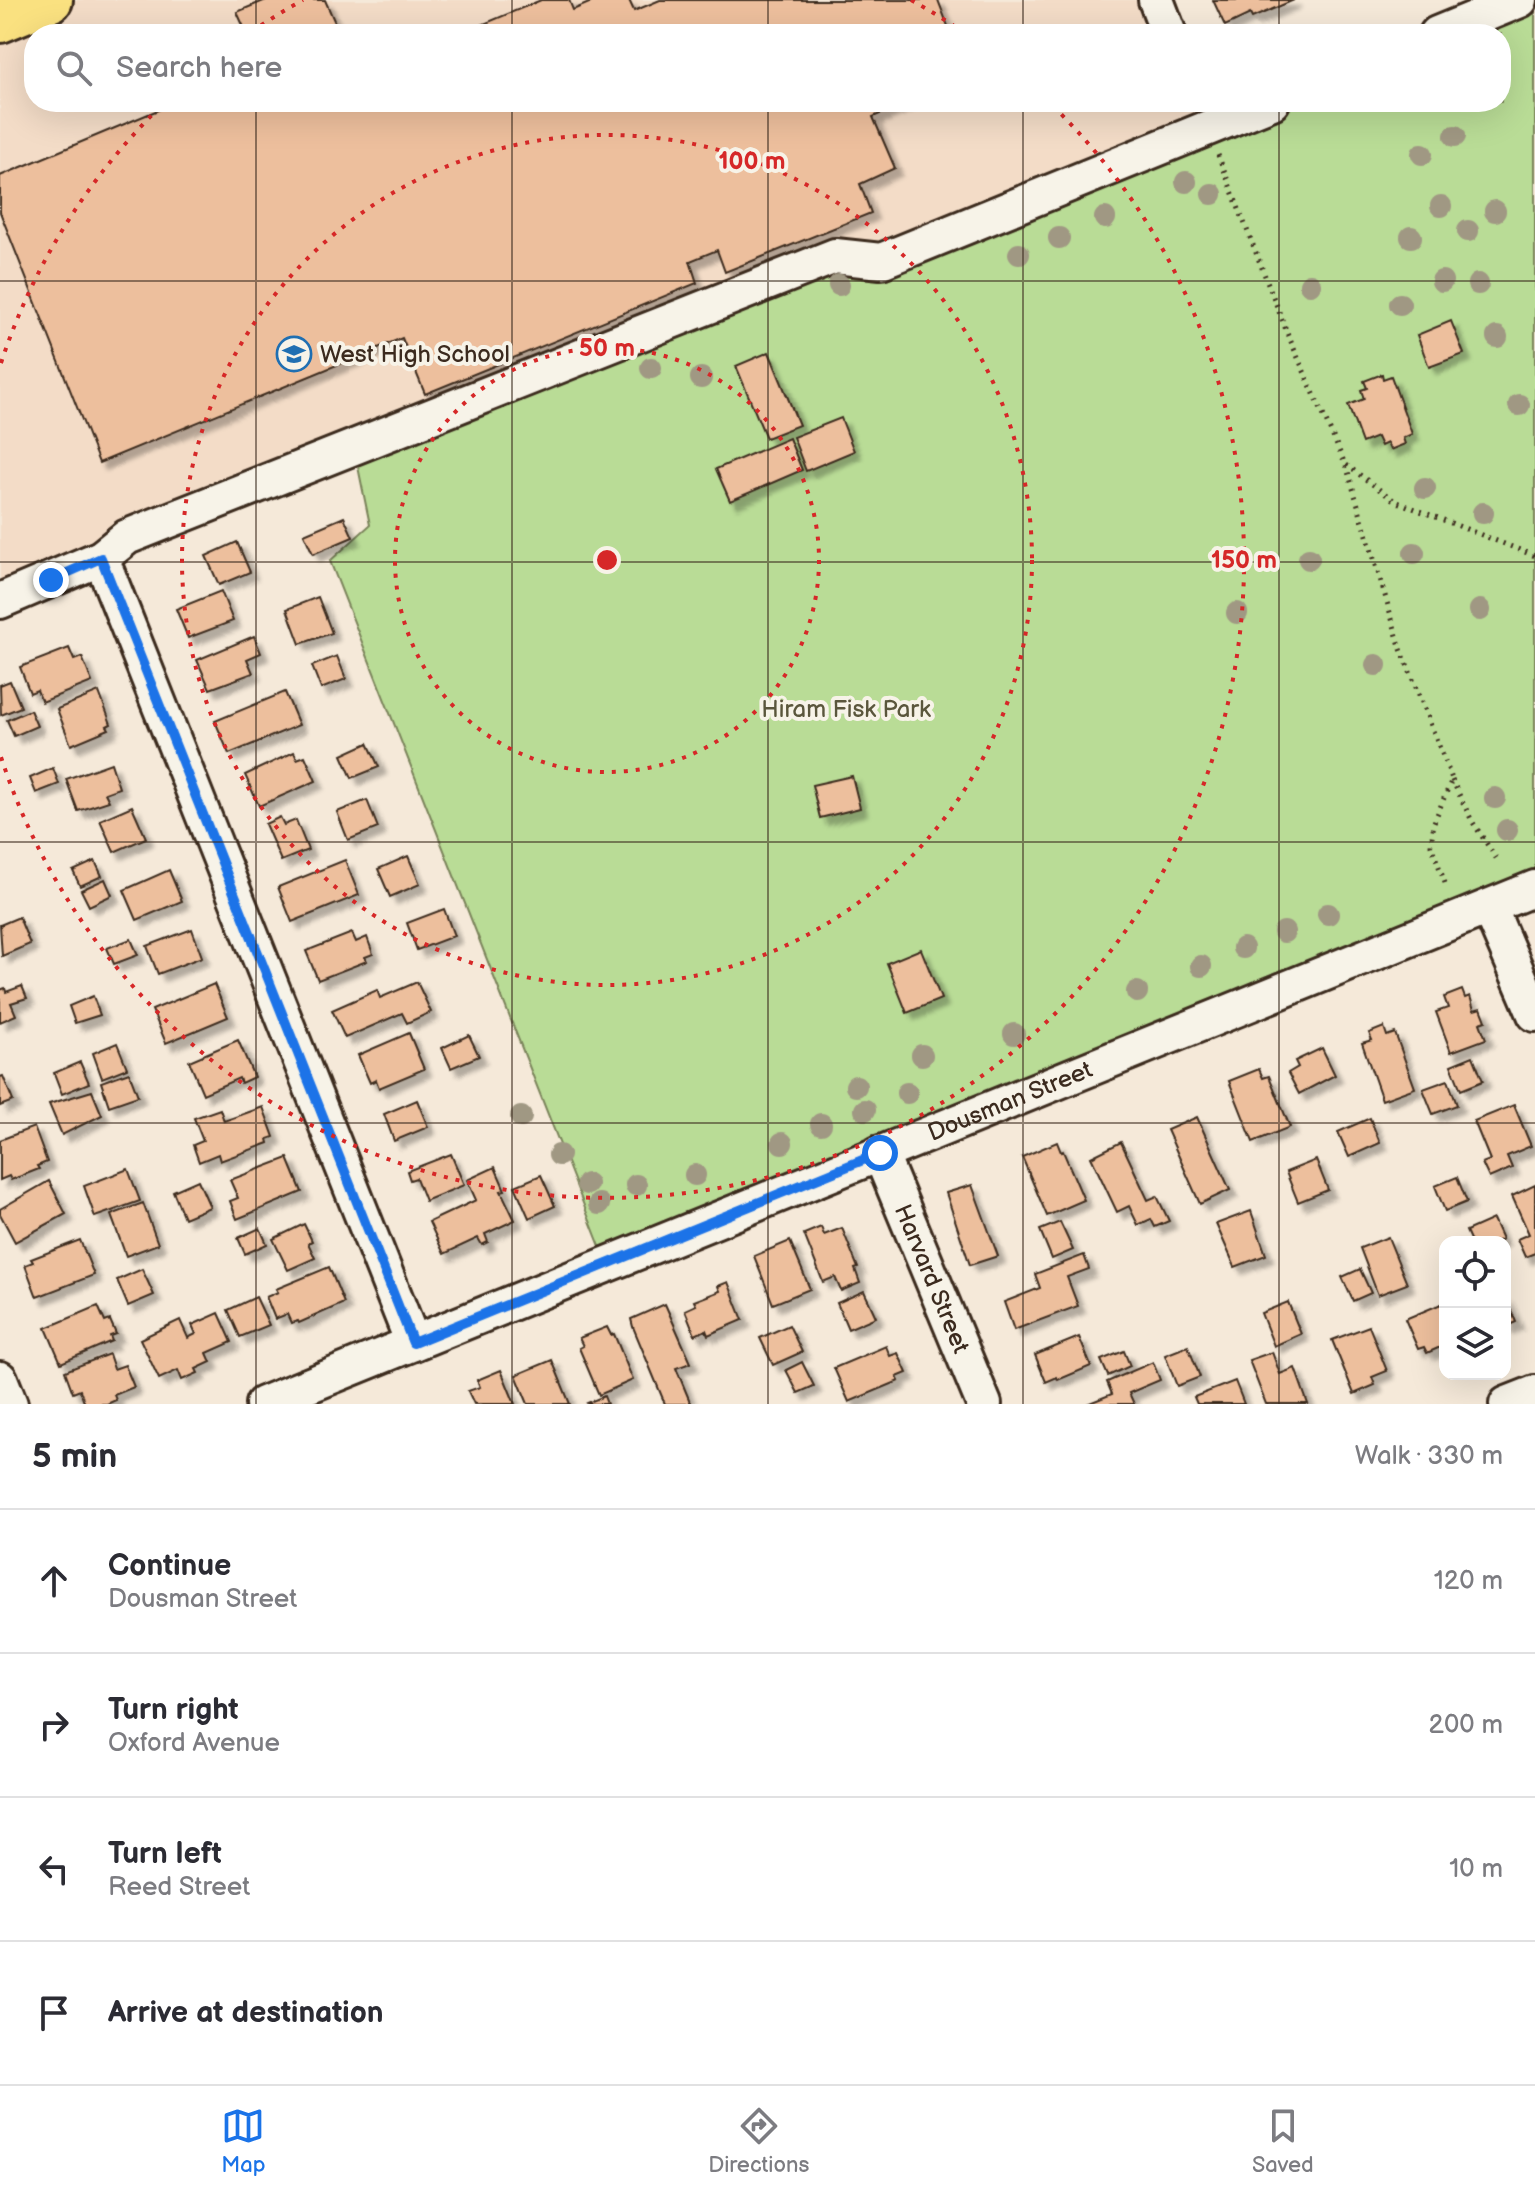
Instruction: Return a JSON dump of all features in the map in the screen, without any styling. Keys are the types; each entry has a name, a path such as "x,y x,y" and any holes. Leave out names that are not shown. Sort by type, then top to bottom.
{"main road":[{"path":"0,21 51,0"}],"street":[{"path":"1156,0 1165,24"},
{"path":"1461,24 1520,0"},
{"path":"0,601 101,558 127,537 835,256 881,261 1202,115"},
{"path":"101,558 413,1343"},
{"name":"Dousman Street","path":"263,1404 1535,888"},
{"path":"1489,907 1535,1014"},
{"name":"Harvard Street","path":"880,1153 984,1404"},
{"path":"0,1379 10,1404"},
{"path":"1507,1404 1535,1393"}],"path":[{"path":"1202,115 1288,335 1345,464 1401,649 1452,779 1472,821 1498,861"},
{"path":"1345,464 1395,501 1535,556"},
{"path":"1445,883 1431,845 1434,822 1452,779"}],"shaded area":[{"name":"West High School","path":"51,0 1156,0 1165,24 24,24 24,112 1200,112 1207,128 0,601 0,21"}],"green space":[{"name":"Hiram Fisk Park","path":"1535,0 1535,888 607,1264 330,561 370,525 354,447 835,256 881,261 1247,112 1511,112 1511,24 1466,24"}],"building":[{"path":"266,0 325,0 336,24 242,24 237,12"},
{"path":"541,0 569,0 573,10 596,0 629,0 634,11 660,0 938,0 947,24 484,24"},
{"path":"1213,0 1294,0 1252,18 1250,14 1224,24"},
{"path":"153,112 884,112 873,117 895,168 860,184 871,213 725,272 717,250 690,261 697,283 425,394 402,338 99,463 0,212 0,176"},
{"path":"1451,321 1464,354 1429,367 1417,335"},
{"path":"769,352 799,425 766,438 736,366"},
{"path":"1382,374 1383,379 1391,376 1412,434 1403,438 1405,444 1390,450 1387,443 1381,446 1377,437 1362,443 1348,405 1364,399 1361,390 1367,388 1364,381"},
{"path":"841,418 854,451 806,471 793,437"},
{"path":"789,438 802,470 730,501 716,469"},
{"path":"344,517 353,537 313,554 304,534"},
{"path":"237,542 250,572 219,585 206,556"},
{"path":"221,591 233,621 188,638 176,609"},
{"path":"318,597 332,633 300,644 287,609"},
{"path":"254,636 261,653 247,659 253,673 210,689 197,660"},
{"path":"69,648 74,660 82,657 92,682 42,702 37,690 30,693 20,667"},
{"path":"337,656 346,679 321,689 312,666"},
{"path":"10,681 21,707 1,715 0,685"},
{"path":"99,692 111,724 107,726 109,729 71,745 57,709"},
{"path":"285,692 299,725 229,754 215,721"},
{"path":"30,710 37,726 14,736 7,720"},
{"path":"368,743 379,767 352,778 342,755"},
{"path":"294,752 297,759 305,756 316,781 259,806 245,775"},
{"path":"111,763 119,788 105,793 109,801 78,811 66,779"},
{"path":"53,768 59,784 36,793 30,778"},
{"path":"852,776 860,808 820,818 812,785"},
{"path":"367,800 378,828 348,840 337,812"},
{"path":"132,806 146,838 114,852 100,820"},
{"path":"280,817 284,825 296,820 308,850 281,861 265,824"},
{"path":"408,856 420,884 390,897 378,869"},
{"path":"345,860 359,895 292,922 278,887"},
{"path":"95,861 102,876 80,886 73,871"},
{"path":"169,870 182,901 137,920 124,890"},
{"path":"105,879 112,895 89,906 81,890"},
{"path":"444,909 454,936 417,950 407,923"},
{"path":"19,917 30,944 2,956 0,925"},
{"path":"192,929 202,957 158,974 147,946"},
{"path":"352,933 356,942 367,937 373,954 365,957 367,961 318,980 306,951"},
{"path":"131,939 138,955 114,964 107,948"},
{"path":"921,949 941,999 907,1013 887,963"},
{"path":"417,982 431,1012 407,1023 402,1013 345,1038 332,1010 377,990 380,998"},
{"path":"214,984 228,1017 166,1043 152,1010"},
{"path":"22,986 27,998 11,1003 16,1015 0,1022 0,990 5,988 6,992"},
{"path":"1462,990 1465,998 1470,996 1474,1010 1481,1008 1486,1021 1480,1023 1486,1039 1451,1052 1436,1012 1448,1008 1444,997"},
{"path":"93,996 100,1015 75,1023 69,1006"},
{"path":"1384,1027 1387,1036 1395,1033 1415,1088 1382,1100 1362,1043 1372,1040 1369,1033"},
{"path":"409,1033 424,1069 379,1088 376,1080 370,1083 358,1055"},
{"path":"469,1035 479,1056 451,1068 442,1048"},
{"path":"238,1040 254,1077 241,1083 239,1078 203,1094 189,1061"},
{"path":"117,1043 127,1068 102,1078 93,1053"},
{"path":"1322,1048 1335,1075 1299,1094 1288,1073 1298,1067 1295,1061"},
{"path":"1473,1056 1483,1081 1461,1090 1451,1065"},
{"path":"80,1062 89,1083 62,1094 54,1073"},
{"path":"1259,1069 1263,1078 1269,1076 1290,1127 1253,1142 1229,1081"},
{"path":"129,1072 138,1096 109,1106 101,1082"},
{"path":"3,1076 13,1101 0,1106 0,1077"},
{"path":"1448,1080 1457,1105 1433,1114 1423,1089"},
{"path":"92,1091 102,1115 62,1135 49,1104"},
{"path":"417,1100 428,1127 394,1141 384,1114"},
{"path":"1514,1105 1531,1146 1507,1156 1512,1168 1489,1178 1482,1163 1490,1160 1474,1121"},
{"path":"263,1107 274,1137 268,1139 269,1143 220,1161 218,1154 199,1162 193,1145 203,1141 194,1118 220,1109 224,1121"},
{"path":"1197,1117 1230,1190 1200,1204 1167,1130"},
{"path":"1370,1118 1380,1143 1349,1157 1338,1132"},
{"path":"34,1127 47,1162 37,1166 39,1169 11,1180 9,1176 0,1180 0,1140"},
{"path":"1057,1142 1084,1200 1047,1216 1022,1157"},
{"path":"1121,1142 1148,1200 1157,1196 1169,1221 1155,1227 1151,1219 1138,1225 1129,1206 1117,1212 1091,1157"},
{"path":"451,1154 464,1185 425,1201 416,1178 410,1180 407,1171"},
{"path":"288,1158 302,1192 237,1219 230,1201 238,1198 230,1180"},
{"path":"1316,1160 1328,1190 1298,1202 1286,1172"},
{"path":"495,1167 505,1190 501,1191 515,1220 485,1234 488,1242 482,1245 478,1238 444,1254 429,1222 476,1200 467,1180"},
{"path":"128,1169 140,1201 95,1217 84,1186"},
{"path":"541,1175 555,1206 529,1218 515,1186"},
{"path":"1457,1177 1467,1202 1445,1211 1435,1186"},
{"path":"198,1180 210,1207 184,1218 173,1191"},
{"path":"49,1181 66,1214 15,1242 0,1209"},
{"path":"972,1185 998,1256 970,1265 946,1193"},
{"path":"1535,1185 1535,1253 1525,1257 1517,1239 1529,1234 1512,1196"},
{"path":"143,1203 158,1244 126,1256 111,1215"},
{"path":"1251,1211 1266,1255 1235,1267 1216,1224"},
{"path":"1493,1219 1501,1236 1468,1236 1466,1231"},
{"path":"1060,1222 1073,1250 1052,1259 1040,1230"},
{"path":"304,1224 315,1258 288,1270 273,1239"},
{"path":"821,1227 824,1235 842,1228 858,1268 855,1269 860,1283 841,1291 835,1277 823,1282 804,1234"},
{"path":"260,1228 267,1244 245,1254 238,1238"},
{"path":"1388,1237 1407,1284 1378,1295 1360,1248"},
{"path":"80,1240 94,1275 37,1297 25,1265 33,1262 31,1259"},
{"path":"790,1241 810,1289 773,1304 754,1256"},
{"path":"1084,1255 1089,1269 1067,1277 1078,1306 1014,1330 1004,1302 1040,1288 1035,1274"},
{"path":"329,1267 344,1303 299,1323 291,1323 287,1314 275,1319 266,1297 278,1292 276,1289"},
{"path":"142,1269 154,1295 128,1306 117,1280"},
{"path":"1360,1269 1371,1293 1353,1301 1342,1277"},
{"path":"728,1282 743,1320 708,1335 706,1330 695,1335 685,1310 696,1305 694,1301 720,1291 718,1286"},
{"path":"864,1291 876,1317 848,1329 837,1303"},
{"path":"256,1297 269,1325 240,1337 228,1310"},
{"path":"1288,1302 1301,1334 1274,1346 1261,1313"},
{"path":"665,1304 691,1363 676,1368 691,1404 665,1404 633,1327 631,1319"},
{"path":"1439,1305 1439,1348 1427,1353 1424,1347 1418,1349 1405,1319"},
{"path":"98,1306 105,1322 110,1320 116,1334 110,1336 112,1341 61,1363 46,1328"},
{"path":"219,1313 232,1342 207,1353 211,1362 196,1369 198,1373 182,1380 178,1370 159,1379 140,1339 180,1320 188,1338 196,1334 192,1325"},
{"path":"789,1325 802,1352 773,1365 760,1338"},
{"path":"1369,1326 1387,1371 1372,1377 1375,1385 1354,1394 1332,1340"},
{"path":"607,1327 611,1335 614,1334 633,1380 599,1395 579,1348 583,1346 579,1338"},
{"path":"1079,1337 1091,1366 1046,1382 1035,1355"},
{"path":"886,1346 890,1356 898,1353 907,1373 897,1377 899,1381 849,1402 834,1368"},
{"path":"1188,1346 1200,1377 1177,1386 1165,1355"},
{"path":"1124,1351 1130,1366 1108,1376 1101,1360"},
{"path":"1272,1352 1280,1374 1295,1368 1308,1404 1266,1404 1249,1360"},
{"path":"109,1354 114,1369 125,1365 134,1387 114,1395 116,1400 107,1404 85,1404 80,1390 73,1393 65,1371"},
{"path":"552,1360 570,1404 528,1404 516,1375"},
{"path":"802,1362 814,1386 798,1393 786,1370"},
{"path":"1153,1362 1160,1380 1129,1393 1134,1404 1087,1404 1112,1394 1107,1382"},
{"path":"501,1370 515,1404 474,1404 468,1391 480,1387 477,1380"},
{"path":"1235,1381 1244,1404 1197,1404 1194,1397"},
{"path":"604,1396 607,1404 587,1403"}],"place":[{"name":"West High School","path":"294,354"}],"route":[{"path":"51,580 101,558 413,1343 880,1153"}]}
